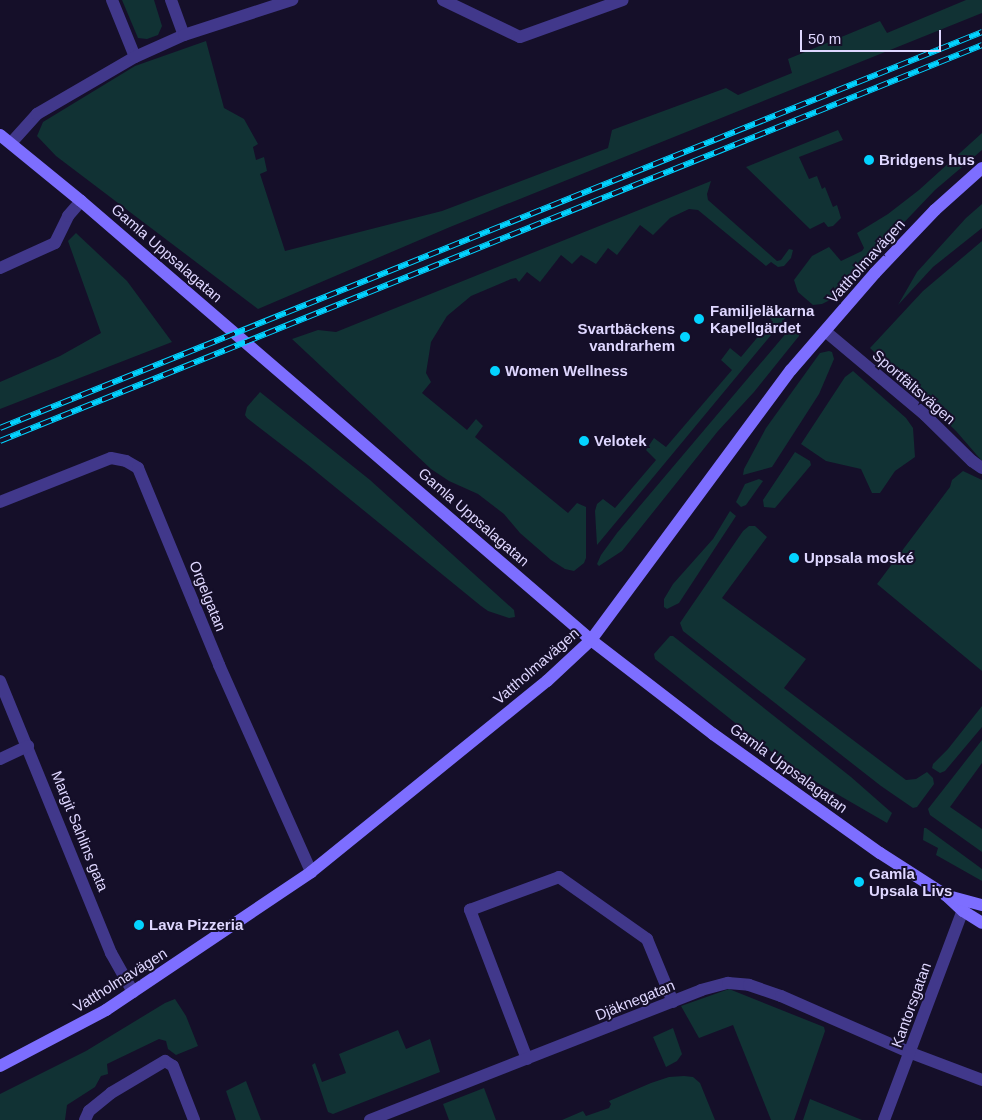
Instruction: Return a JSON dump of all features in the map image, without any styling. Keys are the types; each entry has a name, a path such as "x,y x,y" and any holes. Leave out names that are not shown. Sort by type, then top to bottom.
{"street":[{"path":"112,0 135,57"},
{"path":"171,0 184,35"},
{"path":"11,144 37,114 135,57 184,35 292,0"},
{"path":"443,0 520,37 623,0"},
{"name":"Gamla Uppsalagatan","path":"0,136 81,201 592,640 713,734 880,853 965,906 982,923"},
{"name":"Vattholmavägen","path":"0,1066 106,1010 311,872 540,687 592,640 791,370 875,273 935,210 982,168"},
{"path":"0,268 55,243 68,216 81,201"},
{"name":"Sportfältsvägen","path":"825,331 925,415 972,461 982,468"},
{"name":"Orgelgatan","path":"0,502 111,458 126,461 138,468 223,674 311,872"},
{"name":"Margit Sahlins gata","path":"0,681 111,953 133,992"},
{"path":"0,759 28,746"},
{"path":"527,1059 470,910 559,877 647,939 673,1002"},
{"name":"Gamla Uppsalagatan","path":"965,906 982,905"},
{"name":"Kantorsgatan","path":"884,1120 911,1053 965,906"},
{"name":"Djäknegatan","path":"370,1120 718,985 738,983 781,996 911,1053 982,1080"},
{"path":"84,1120 89,1111 111,1093 165,1062 173,1066 194,1120"}],"green space":[{"path":"122,0 154,0 162,26 158,35 147,39 138,38"},
{"path":"966,0 982,0 982,13 450,227 258,309 56,156 37,136 43,122 135,66 206,41 224,108 244,119 258,144 253,147 256,160 264,157 267,171 260,174 285,251 442,211 608,148 612,130 726,88 738,95 792,73 788,59 880,21 887,33"},
{"path":"838,130 843,140 799,157 809,179 817,176 822,189 825,187 833,207 837,205 841,218 833,226 828,227 824,222 810,229 746,167"},
{"path":"982,133 982,150 935,190 830,300 822,304 813,305 798,292 794,280 812,256 829,247 841,261 862,251 864,248 857,233 888,214 919,190"},
{"path":"711,181 707,194 708,200 777,261 781,260 789,249 793,250 791,258 784,266 778,267 771,262 766,266 698,210 689,209 670,218 653,235 640,225 617,255 608,248 596,264 581,255 572,264 561,255 540,282 527,272 519,282 516,278 511,279 471,296 447,316 431,342 426,373 431,382 422,393 467,430 476,419 483,426 475,437 568,513 577,503 586,507 586,558 584,563 574,571 565,569 551,560 520,533 504,514 478,494 449,481 431,469 292,339 318,330 336,332"},
{"path":"982,204 982,228 933,267 898,305 917,272 966,218"},
{"path":"76,233 127,281 172,342 0,409 0,382 60,356 101,333 68,241"},
{"path":"982,241 982,461 956,431 870,348 923,291"},
{"path":"773,305 786,310 786,317 597,545 595,511 597,504 603,499 615,508 656,460 646,450 654,438 666,447 732,370 721,360 730,348 741,357 772,320 762,310"},
{"path":"793,325 797,325 799,328 799,336 754,392 718,431 622,551 599,566 597,564 601,555 617,533"},
{"path":"832,352 834,359 819,394 772,467 743,475 744,469 766,428 820,353"},
{"path":"853,371 906,418 913,428 915,457 895,471 880,493 872,493 861,469 826,461 801,444 845,377"},
{"path":"260,392 370,480 514,610 515,617 509,618 488,611 481,606 308,465 247,418 245,415 247,407"},
{"path":"795,452 810,461 811,465 775,508 764,507 763,500"},
{"path":"963,471 982,480 982,671 877,584 950,487 952,480"},
{"path":"759,479 763,481 746,505 741,507 736,502 745,484"},
{"path":"730,511 736,516 679,603 667,609 664,607 664,599 673,584 713,539"},
{"path":"749,526 755,526 767,537 722,598 806,659 784,688 906,780 916,779 927,772 933,778 934,784 917,807 913,808 881,786 683,631 680,623 743,531"},
{"path":"670,636 673,636 851,777 892,813 887,823 792,768 655,659 654,654"},
{"path":"982,706 982,727 945,771 940,773 932,768 933,764 948,749"},
{"path":"982,740 982,763 950,807 982,829 982,852 930,815 928,809"},
{"path":"924,828 982,869 982,881 936,855 938,848 923,840"},
{"path":"729,989 824,1027 825,1031 794,1120 771,1120 733,1025 699,1038 681,1006"},
{"path":"175,999 186,1016 198,1046 176,1055 168,1049 166,1041 159,1039 107,1064 108,1074 101,1076 95,1087 67,1105 65,1120 0,1120 0,1094 86,1051 165,1003"},
{"path":"673,1028 682,1054 677,1061 666,1067 653,1037"},
{"path":"398,1030 406,1049 430,1039 440,1072 333,1114 328,1112 312,1065 315,1063 322,1082 346,1073 339,1054"},
{"path":"669,1077 693,1077 700,1083 715,1120 562,1120 583,1111 586,1116 609,1108 611,1104 609,1101 651,1083"},
{"path":"246,1081 261,1120 236,1120 226,1091"},
{"path":"484,1088 496,1120 449,1120 443,1104"},
{"path":"810,1099 862,1120 803,1120"}],"railway":[{"path":"0,428 982,32"},
{"path":"0,441 982,45"}],"place":[{"name":"Bridgens hus","path":"869,160"},
{"name":"Familjeläkarna Kapellgärdet","path":"699,319"},
{"name":"Svartbäckens vandrarhem","path":"685,337"},
{"name":"Women Wellness","path":"495,371"},
{"name":"Velotek","path":"584,441"},
{"name":"Uppsala moské","path":"794,558"},
{"name":"Gamla Upsala Livs","path":"859,882"},
{"name":"Lava Pizzeria","path":"139,925"}]}
